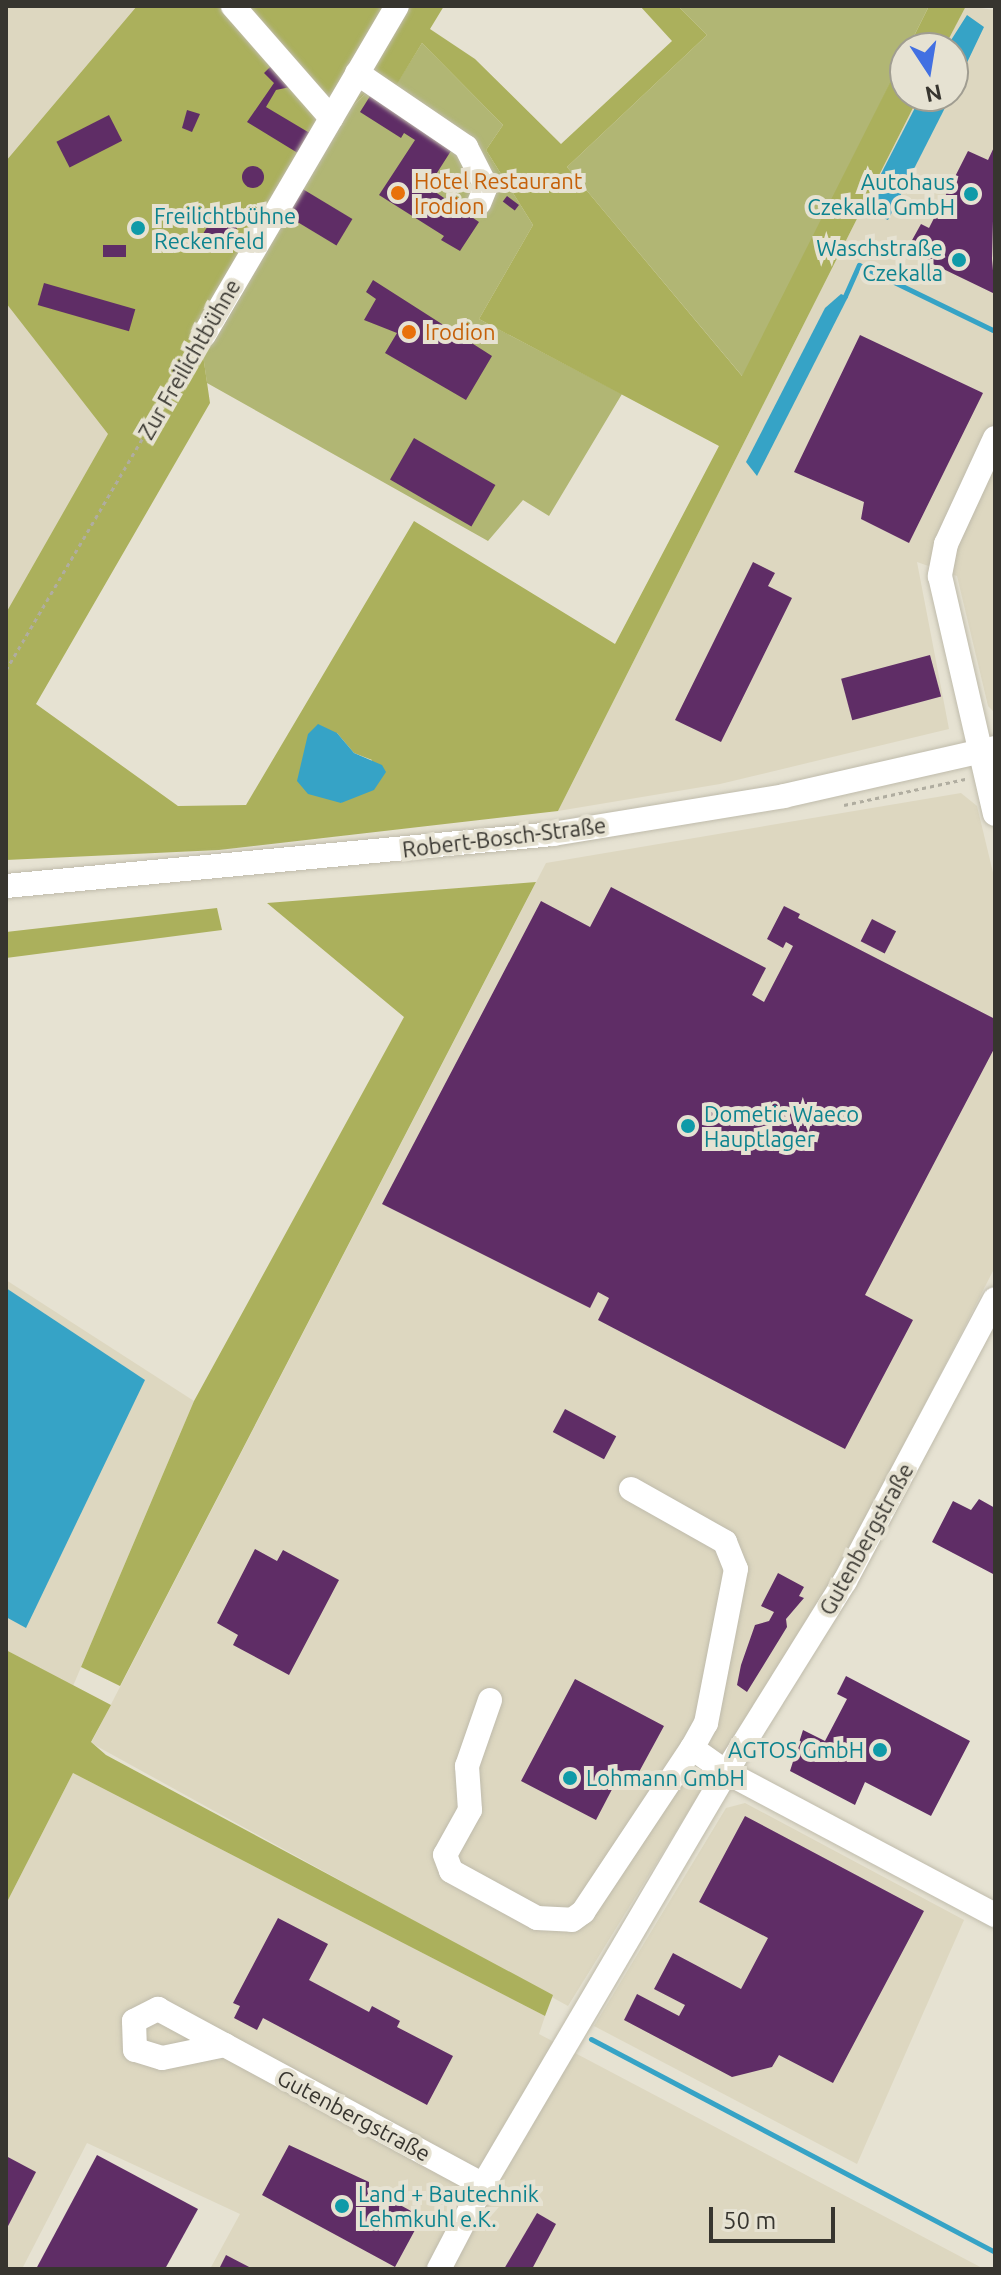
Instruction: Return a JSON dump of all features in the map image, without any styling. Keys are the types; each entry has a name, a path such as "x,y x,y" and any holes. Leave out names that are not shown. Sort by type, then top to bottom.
{"street":[{"path":"233,6 331,118"},
{"name":"Zur Freilichtbühne","path":"204,335 397,6"},
{"path":"357,73 466,147 486,186 479,203"},
{"path":"995,438 946,544 940,576 988,750 995,814"},
{"name":"Robert-Bosch-Straße","path":"6,886 553,834 784,796 988,750"},
{"name":"Gutenbergstraße","path":"439,2269 483,2185 726,1772 852,1570 995,1299"},
{"path":"490,1700 467,1766 470,1810 445,1855 451,1871 537,1918 572,1920 583,1912 706,1723 736,1569 725,1542 631,1489"},
{"path":"692,1748 726,1772 995,1915"},
{"name":"Gutenbergstraße","path":"225,2045 483,2185"}],"path":[{"name":"Zur Freilichtbühne","path":"6,670 204,335"}],"shaded area":[{"path":"6,6 388,6 6,667"},
{"path":"966,6 995,10 995,713 988,706 957,576 917,562 949,729 720,784 558,811 911,112 969,112 969,32 952,32"},
{"path":"961,793 977,806 995,881 995,1267 854,1543 568,2006 91,1743 546,863"},
{"path":"6,1280 194,1401 73,1686 6,1650"},
{"path":"73,1773 545,2016 539,2034 984,2269 210,2269 240,2214 87,2143 22,2269 6,2269 6,1904"},
{"path":"745,1803 964,1920 857,2164 594,2026 726,1808"}],"green space":[{"path":"137,6 444,6 430,29 475,59 561,144 672,41 640,6 678,6 707,35 567,167 742,376 889,85 889,112 911,112 558,811 219,850 6,860 6,613 108,434 6,303 6,161","holes":["422,43 503,125 486,150 533,225 479,319 719,446 615,644 414,521 246,805 178,806 36,704 210,403 203,355 336,123 371,88 397,84","337,733 354,753 372,760 341,803"]},
{"path":"678,6 929,6 916,32 889,32 889,86 743,377 567,167 707,35"},
{"path":"929,6 966,6 952,32 916,32"},
{"path":"422,43 503,125 486,150 533,225 479,319 622,394 549,516 523,500 488,541 207,383 203,355 336,123 371,88 397,83"},
{"path":"536,882 120,1686 81,1667 194,1401 404,1017 267,903"},
{"path":"217,908 222,930 6,958 6,932"},
{"path":"6,1650 111,1705 91,1742 106,1755 553,1995 545,2016 73,1773 6,1904"}],"water":[{"path":"967,15 984,27 969,58 969,32 956,32"},
{"path":"913,112 943,112 888,220 867,211 865,205"},
{"path":"841,294 848,297 757,476 746,462 825,308"},
{"path":"318,724 337,733 354,753 382,765 386,772 374,790 341,803 308,794 297,781 308,734"},
{"path":"6,1288 145,1380 26,1628 6,1617"}],"building":[{"path":"271,66 290,87 276,90 266,107 313,135 301,155 247,122 274,83 264,73"},
{"path":"372,93 456,143 428,187 479,222 460,251 441,240 444,236 379,195 415,140 404,133 401,138 360,112"},
{"path":"187,110 200,114 192,132 182,128"},
{"path":"109,115 122,141 70,168 56,142"},
{"name":"Autohaus Czekalla GmbH","path":"995,145 992,259 995,294 906,251 921,224 929,228 968,151 988,160"},
{"path":"253,166 261,169 264,177 261,185 253,188 245,185 242,177 245,169"},
{"path":"301,188 352,219 336,245 285,215"},
{"path":"507,196 519,205 515,211 503,202"},
{"path":"218,209 240,222 224,249 202,236"},
{"path":"103,245 126,245 126,257 103,257"},
{"path":"373,280 492,356 466,400 385,353 397,333 364,320 376,299 366,292"},
{"path":"44,283 135,309 129,331 38,305"},
{"path":"860,335 983,393 909,543 861,519 864,502 794,472"},
{"path":"414,438 495,485 471,527 390,480"},
{"path":"753,562 775,573 768,586 792,598 721,742 675,720"},
{"path":"930,655 941,697 852,720 841,679"},
{"name":"Dometic Waeco Hauptlager","path":"611,887 766,968 752,995 764,1002 793,946 786,942 783,948 767,939 784,906 800,914 798,918 995,1019 995,1047 865,1295 913,1320 845,1449 598,1320 609,1298 598,1292 590,1308 382,1204 541,901 590,927"},
{"path":"872,919 896,931 885,954 861,941"},
{"path":"565,1409 616,1436 604,1459 553,1432"},
{"path":"979,1499 995,1508 995,1575 932,1542 953,1501 971,1510"},
{"path":"255,1549 277,1561 283,1550 339,1580 289,1675 233,1645 238,1635 217,1623"},
{"path":"778,1573 804,1587 799,1596 804,1598 786,1619 787,1627 747,1692 737,1685 741,1665 755,1625 769,1621 774,1612 761,1606"},
{"name":"AGTOS GmbH","path":"846,1676 970,1741 931,1816 865,1782 855,1805 790,1771 803,1730 825,1741 847,1699 837,1694"},
{"path":"575,1679 664,1726 633,1783 619,1776 596,1820 521,1781"},
{"path":"745,1816 924,1911 833,2083 779,2055 772,2067 732,2077 624,2020 637,1994 679,2016 685,2005 654,1989 673,1953 741,1989 768,1938 699,1902"},
{"path":"278,1918 328,1944 309,1980 369,2012 372,2006 400,2021 397,2027 453,2056 427,2105 263,2018 257,2030 234,2018 240,2006 233,2003"},
{"name":"Land + Bautechnik Lehmkuhl e.K.","path":"289,2145 369,2182 369,2188 422,2217 395,2267 262,2195"},
{"path":"97,2155 198,2209 165,2269 36,2269"},
{"path":"6,2156 36,2172 6,2230"},
{"path":"537,2213 556,2224 532,2269 504,2269"},
{"path":"226,2255 253,2269 219,2269"}],"waterway":[{"path":"845,296 859,265 995,331"},
{"path":"591,2039 995,2252"}],"place":[{"name":"Hotel Restaurant Irodion","path":"398,193"},
{"name":"Autohaus Czekalla GmbH","path":"971,194"},
{"name":"Freilichtbühne Reckenfeld","path":"138,228"},
{"name":"Waschstraße Czekalla","path":"959,260"},
{"name":"Irodion","path":"409,332"},
{"name":"Dometic Waeco Hauptlager","path":"688,1126"},
{"name":"AGTOS GmbH","path":"880,1750"},
{"name":"Lohmann GmbH","path":"570,1778"},
{"name":"Land + Bautechnik Lehmkuhl e.K.","path":"342,2206"}]}
